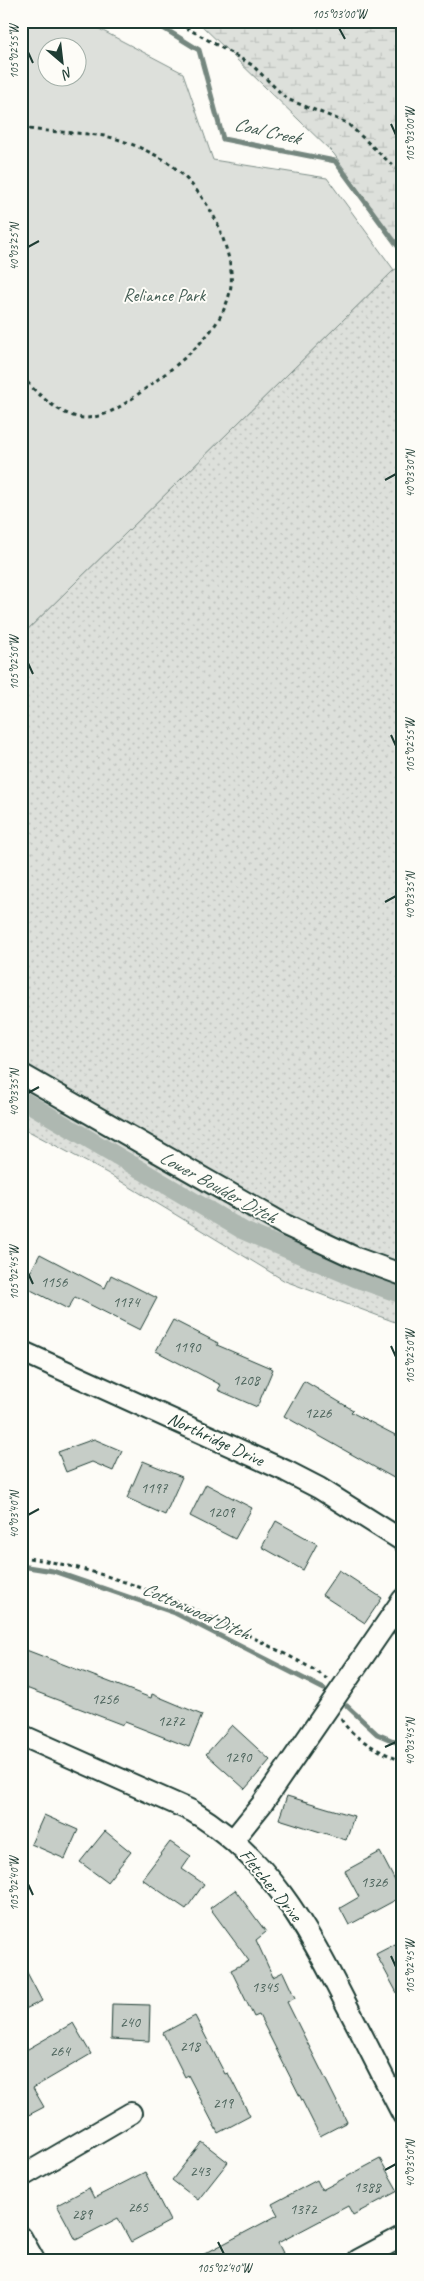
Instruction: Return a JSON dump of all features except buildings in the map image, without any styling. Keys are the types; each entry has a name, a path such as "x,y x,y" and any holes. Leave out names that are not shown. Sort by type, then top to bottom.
{"street":[{"path":"21,1074 285,1225 356,1258 403,1275"},
{"name":"Northridge Drive","path":"21,1351 286,1471 319,1488 403,1541"},
{"path":"233,1840 332,1711 338,1684 403,1599"},
{"name":"Fletcher Drive","path":"21,1735 167,1798 215,1825 262,1868 300,1918 401,2107"},
{"path":"21,2177 131,2114"},
{"path":"358,2260 403,2236"},
{"path":"21,2237 34,2260"}],"path":[{"path":"181,21 185,27 252,65 288,99 347,123 403,175"},
{"path":"21,128 49,133 98,135 128,143 162,159 189,182 208,203 224,242 230,263 231,285 219,316 207,334 186,356 123,405 100,416 84,418 67,413 50,403 21,375"},
{"path":"21,1557 56,1562 106,1575 206,1614 279,1651 338,1684"},
{"path":"332,1711 361,1739 403,1762"}],"green space":[{"name":"Reliance Park","path":"21,21 84,21 183,73 213,160 327,178 394,270 21,636"},
{"path":"197,21 403,21 403,248 397,246 334,154"},
{"path":"403,266 403,1325 285,1281 107,1173 21,1127 21,636 394,270"}],"waterway":[{"name":"Coal Creek","path":"152,21 199,50 223,139 335,161 403,253"},
{"name":"Lower Boulder Ditch","path":"21,1099 244,1231 355,1278 403,1295"},
{"name":"Cottonwood Ditch","path":"21,1566 53,1571 175,1613 324,1689"},
{"name":"Cottonwood Ditch","path":"347,1706 377,1734 403,1745"}]}
